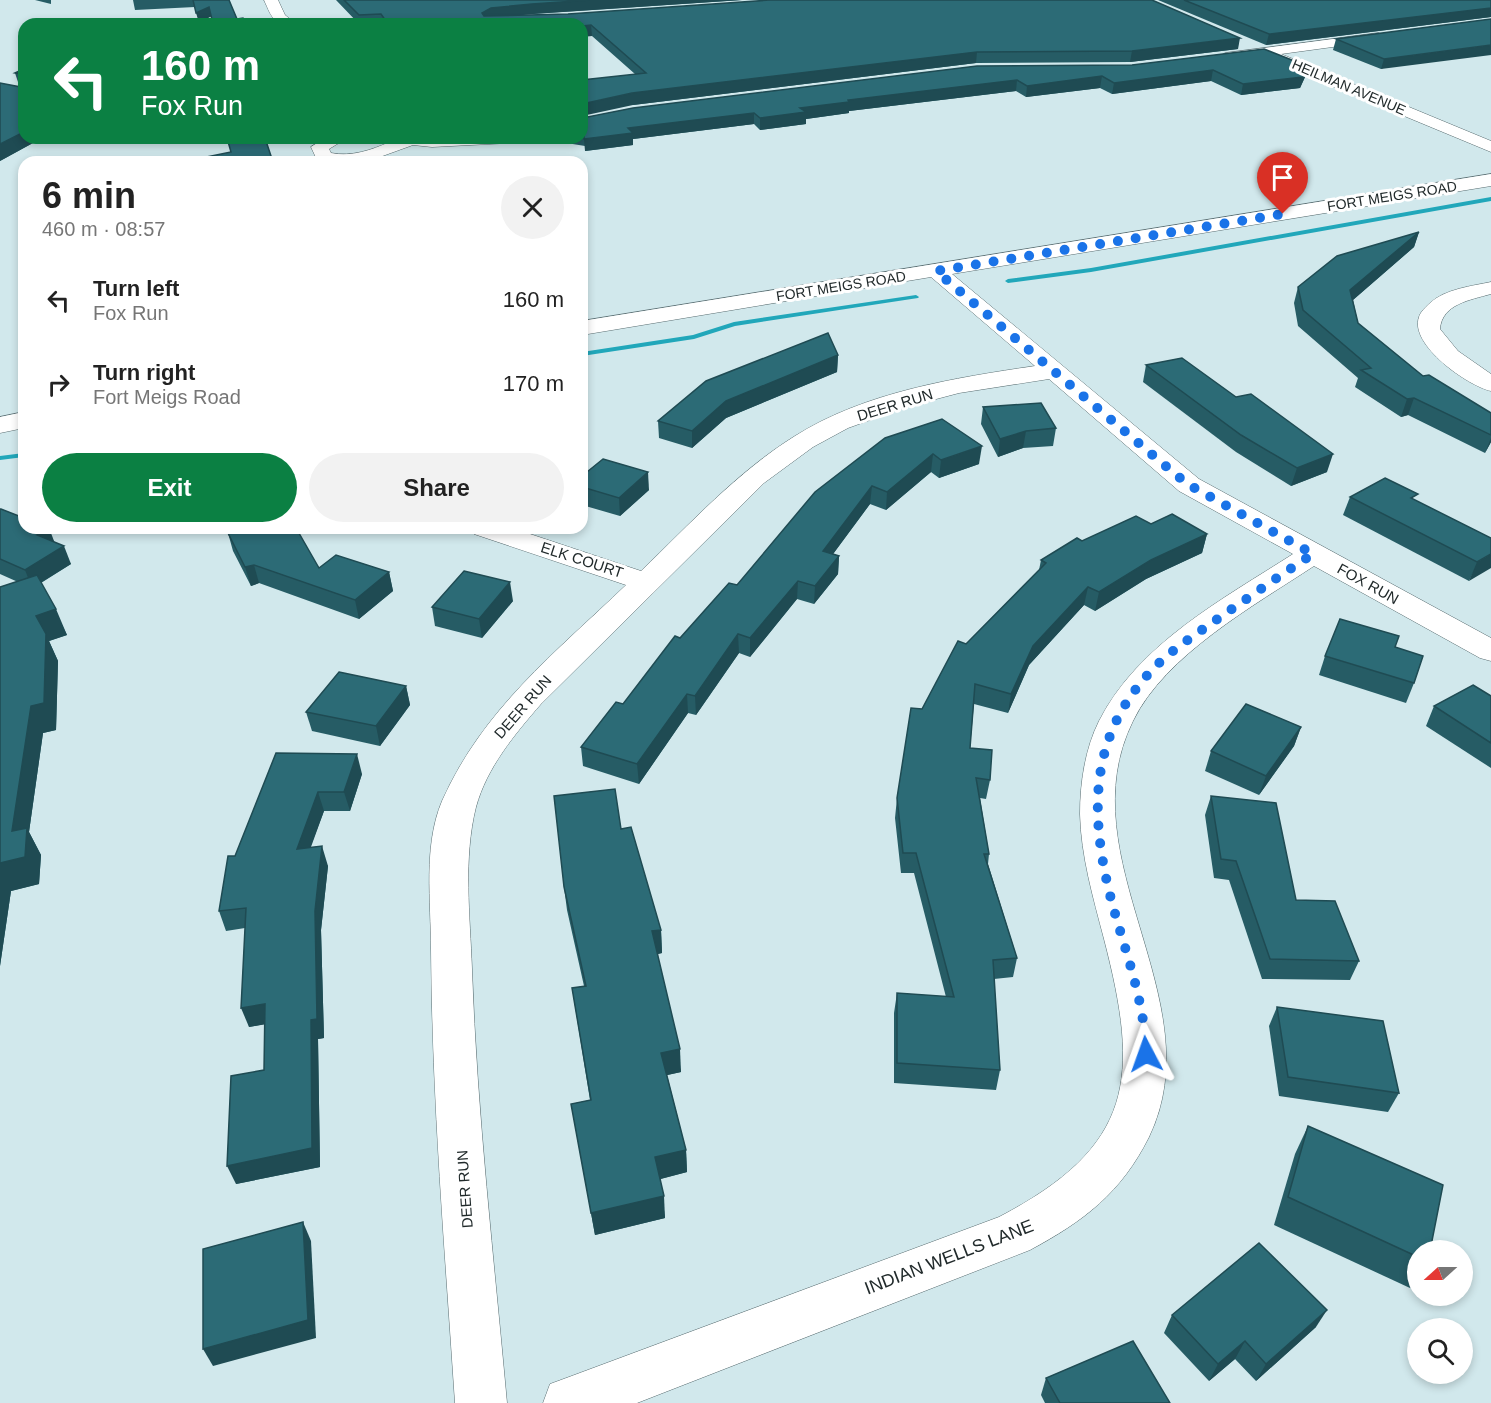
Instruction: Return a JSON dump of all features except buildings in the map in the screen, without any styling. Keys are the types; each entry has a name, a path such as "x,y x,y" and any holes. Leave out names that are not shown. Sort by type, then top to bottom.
{"street":[{"path":"271,0 280,18"},
{"path":"1205,59 1400,34"},
{"name":"HEILMAN AVENUE","path":"1233,39 1491,147"},
{"path":"323,156 320,147 326,144"},
{"path":"366,156 394,144"},
{"name":"FORT MEIGS ROAD","path":"588,327 1491,180"},
{"name":"FOX RUN","path":"936,271 1189,485 1491,651"},
{"path":"1491,288 1439,304 1429,315 1428,322 1432,339 1439,348 1460,365 1491,384"},
{"name":"DEER RUN","path":"481,1403 453,1032 448,847 459,804 477,765 501,729 529,696 755,477 813,436 853,417 896,402 1052,371"},
{"path":"0,425 18,421"},
{"name":"ELK COURT","path":"502,534 646,582"},
{"name":"INDIAN WELLS LANE","path":"570,1403 1013,1234 1046,1219 1099,1177 1118,1153 1133,1126 1142,1097 1146,1068 1142,1011 1109,890 1097,826 1097,787 1103,752 1116,720 1133,692 1155,667 1180,645 1313,554"}],"waterway":[{"path":"1008,281 1091,270 1491,199"},
{"path":"588,353 694,337 734,324 916,297"},
{"path":"0,458 18,456"}],"route":[{"path":"1146,1054 1142,1011 1109,890 1097,826 1097,787 1103,752 1116,720 1133,692 1155,667 1180,645 1313,554 1189,485 1160,463 936,271 1283,214"}]}
